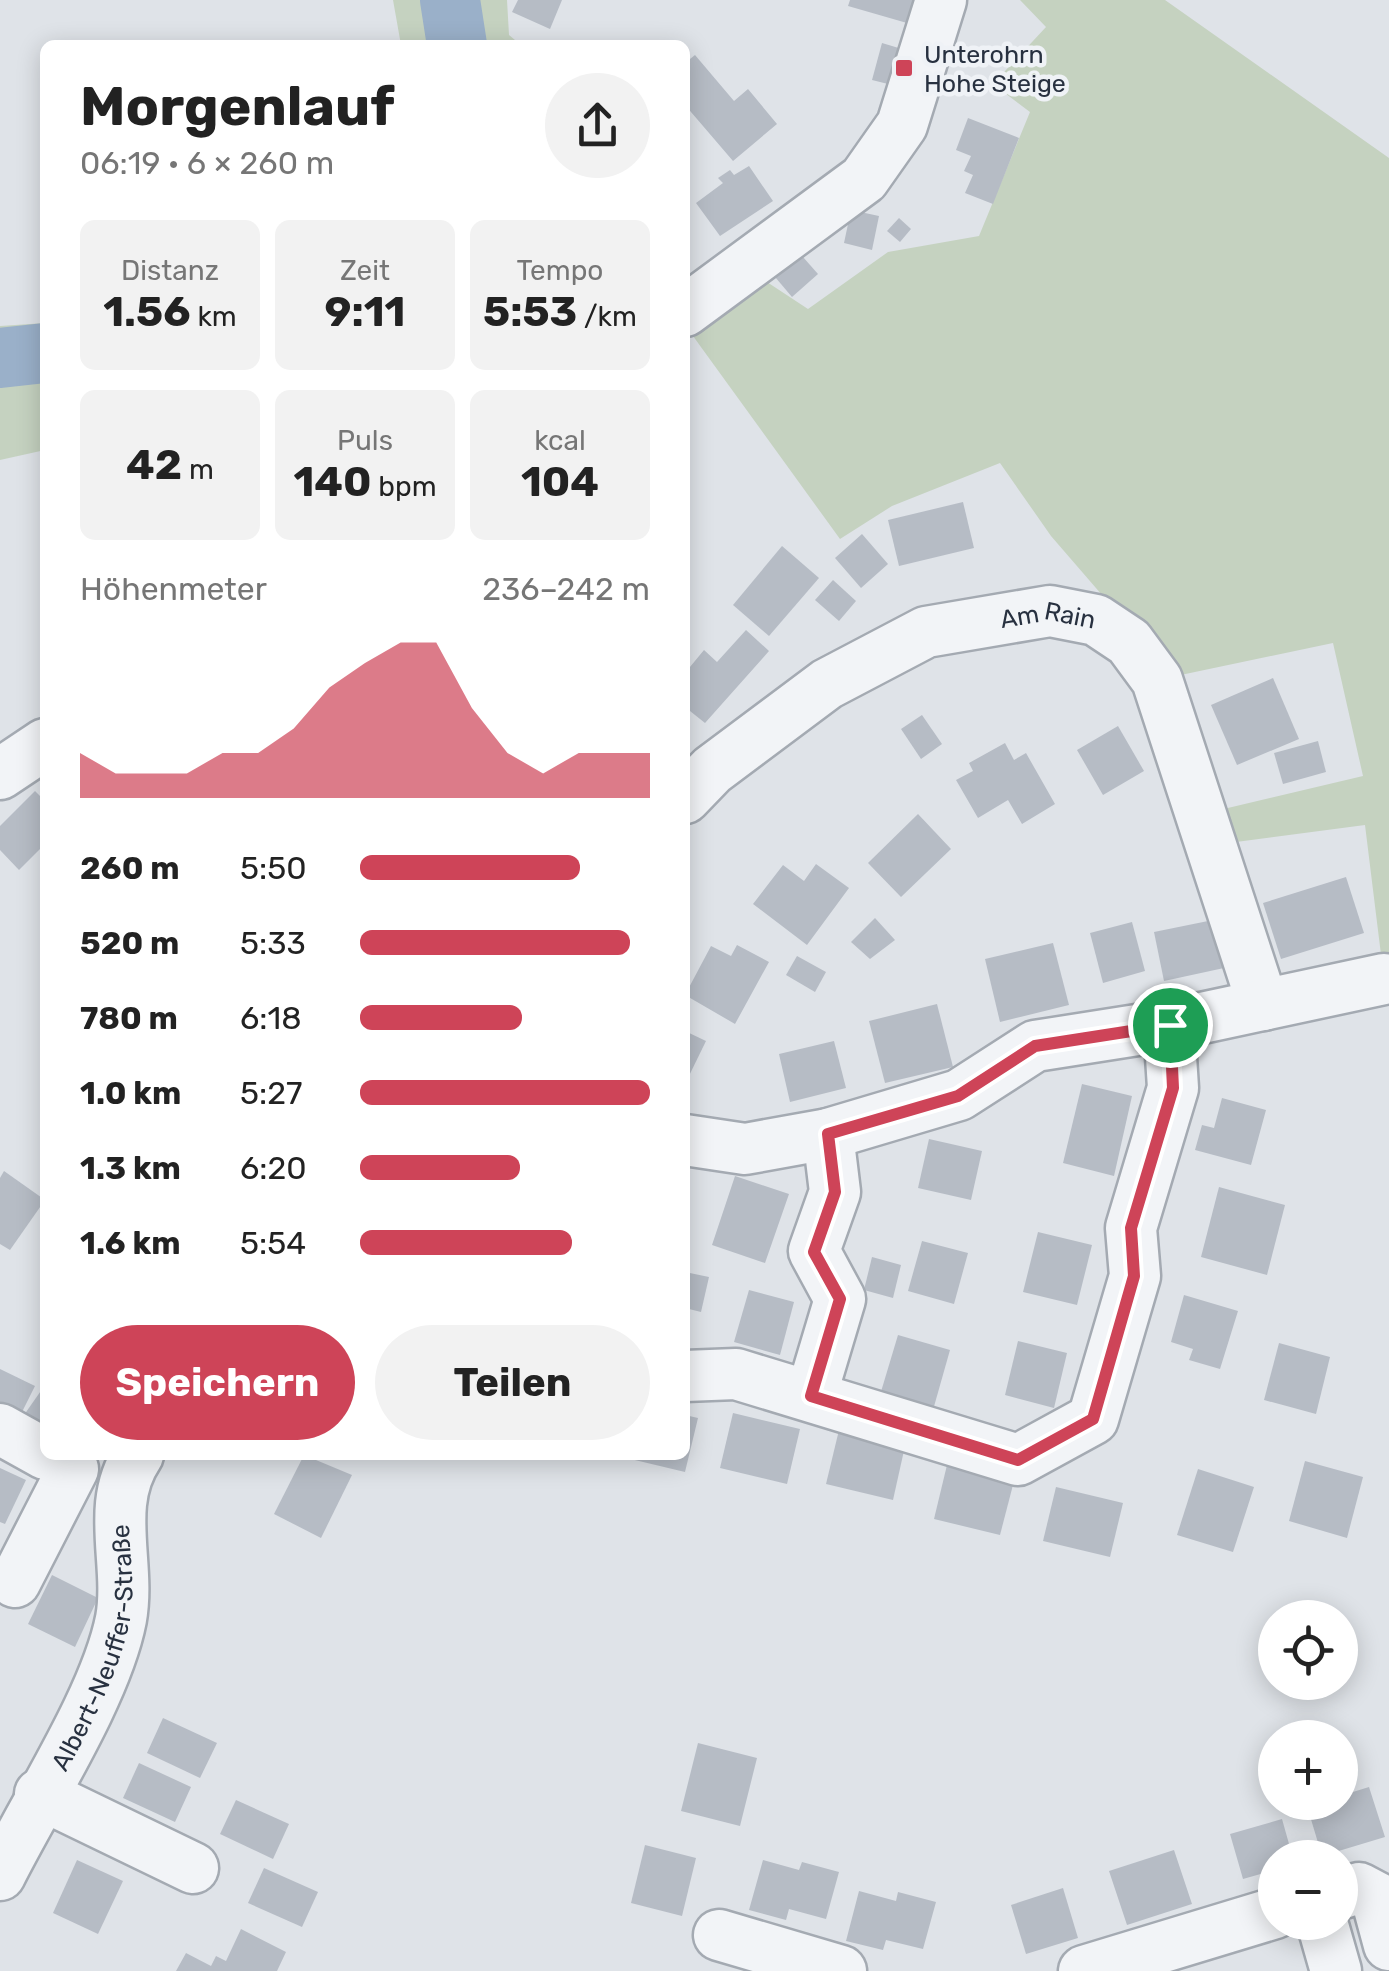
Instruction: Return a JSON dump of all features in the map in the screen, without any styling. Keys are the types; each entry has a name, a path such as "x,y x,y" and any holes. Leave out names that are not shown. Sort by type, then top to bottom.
{"street":[{"path":"690,307 864,179 902,125 941,0"},
{"name":"Am Rain","path":"690,793 712,770 827,684 926,632 1050,611 1096,620 1129,642 1157,680 1263,1005"},
{"path":"0,774 40,747"},
{"path":"690,1141 745,1149 828,1134 958,1096 1035,1046 1170,1025 1384,978"},
{"path":"690,1376 736,1374 1018,1460 1093,1419 1134,1276 1131,1228 1173,1088 1170,1025"},
{"path":"811,1396 840,1299 814,1252 835,1192 828,1134"},
{"path":"0,1429 40,1451"},
{"path":"15,1582 55,1460"},
{"path":"60,1460 128,1475"},
{"name":"Albert-Neuffer-Straße","path":"0,1874 104,1675 121,1618 128,1475"},
{"name":"Albert-Neuffer-Straße","path":"40,1794 193,1868"},
{"path":"1358,1896 1389,1944"},
{"path":"1084,1971 1258,1918"},
{"path":"718,1935 840,1971"},
{"path":"1327,1940 1336,1971"}],"green space":[{"path":"393,0 507,0 509,35 515,40 400,40"},
{"path":"1020,0 1165,0 1389,158 1389,978 1384,979 1365,825 1221,844 1211,812 1363,776 1333,643 1157,680 1102,595 1051,536 1000,463 892,506 840,539 690,332 690,320 741,265 808,309 888,252 979,236 1030,112 993,84 1046,27"},
{"path":"40,323 40,451 0,460 0,326"}],"building":[{"path":"518,0 562,0 550,29 512,12"},
{"path":"850,0 914,0 907,23 848,6"},
{"path":"882,43 902,49 892,85 872,80"},
{"path":"695,55 734,101 748,89 777,124 733,161 690,111 690,59"},
{"path":"968,118 1019,138 993,204 965,193 973,175 964,171 971,156 956,150"},
{"path":"749,166 773,201 720,236 696,203 723,183 718,178 730,170 734,175"},
{"path":"851,210 879,216 872,250 844,243"},
{"path":"899,218 911,229 900,242 887,231"},
{"path":"795,248 818,274 792,297 770,271"},
{"path":"963,502 974,548 899,566 888,520"},
{"path":"862,534 888,564 861,588 835,558"},
{"path":"782,546 819,578 769,636 733,605"},
{"path":"833,580 856,601 839,621 815,600"},
{"path":"746,630 769,651 705,723 690,711 690,667 704,650 717,662"},
{"path":"1273,678 1299,739 1237,765 1211,705"},
{"path":"922,715 942,744 921,759 901,729"},
{"path":"1118,726 1144,771 1103,795 1077,750"},
{"path":"1318,741 1326,772 1283,784 1274,753"},
{"path":"1005,743 1014,760 1026,753 1055,804 1022,824 1008,800 978,818 956,780 973,771 969,763"},
{"path":"35,791 40,796 40,849 19,870 0,850 0,826"},
{"path":"918,814 951,849 901,897 868,863"},
{"path":"816,864 849,888 807,945 753,904 783,865 804,881"},
{"path":"1346,877 1364,933 1281,959 1263,903"},
{"path":"875,918 895,940 870,959 851,942"},
{"path":"1213,920 1224,968 1164,981 1154,932"},
{"path":"1132,922 1145,971 1103,983 1090,933"},
{"path":"1053,943 1069,1005 1000,1022 985,959"},
{"path":"737,945 769,962 735,1024 690,998 690,986 711,946 731,956"},
{"path":"797,956 826,972 815,992 786,975"},
{"path":"937,1004 953,1067 885,1083 869,1021"},
{"path":"690,1033 706,1041 690,1074"},
{"path":"834,1041 846,1088 790,1102 779,1054"},
{"path":"1082,1084 1132,1096 1114,1176 1063,1163"},
{"path":"1222,1098 1266,1110 1251,1165 1195,1150 1202,1125 1214,1128"},
{"path":"929,1139 982,1151 971,1200 918,1188"},
{"path":"4,1171 40,1196 40,1207 10,1250 0,1244 0,1178"},
{"path":"735,1176 789,1194 765,1263 712,1245"},
{"path":"1219,1187 1285,1205 1267,1275 1201,1257"},
{"path":"1038,1232 1092,1245 1077,1305 1023,1292"},
{"path":"922,1241 968,1253 954,1304 908,1291"},
{"path":"872,1257 901,1265 893,1298 864,1290"},
{"path":"690,1273 709,1277 701,1312 690,1309"},
{"path":"749,1290 794,1302 780,1355 734,1342"},
{"path":"1184,1295 1238,1311 1220,1369 1189,1360 1193,1349 1171,1342"},
{"path":"898,1335 950,1350 933,1410 880,1395"},
{"path":"1018,1341 1067,1353 1054,1408 1005,1395"},
{"path":"1279,1343 1330,1357 1316,1414 1264,1400"},
{"path":"0,1369 35,1386 18,1420 0,1411"},
{"path":"40,1392 40,1426 24,1415"},
{"path":"733,1413 800,1429 787,1484 720,1468"},
{"path":"690,1416 698,1418 690,1451"},
{"path":"839,1430 905,1446 893,1500 826,1484"},
{"path":"301,1460 316,1460 352,1475 321,1538 274,1514"},
{"path":"635,1460 688,1460 685,1472"},
{"path":"1305,1461 1363,1477 1347,1538 1289,1521"},
{"path":"947,1465 1014,1481 1000,1535 934,1519"},
{"path":"0,1468 26,1480 5,1524 0,1522"},
{"path":"1198,1469 1254,1487 1233,1552 1177,1535"},
{"path":"1056,1487 1123,1503 1110,1557 1043,1541"},
{"path":"52,1575 98,1598 75,1647 28,1624"},
{"path":"163,1718 217,1743 200,1778 147,1753"},
{"path":"698,1743 757,1758 740,1826 681,1811"},
{"path":"139,1763 191,1787 175,1822 123,1798"},
{"path":"1369,1787 1385,1837 1358,1845 1358,1840 1317,1840 1311,1820 1358,1820 1358,1790"},
{"path":"236,1800 289,1824 273,1859 220,1834"},
{"path":"1282,1820 1288,1840 1258,1840 1258,1875 1243,1879 1230,1834"},
{"path":"645,1845 696,1858 682,1916 631,1903"},
{"path":"1174,1850 1192,1904 1127,1925 1109,1871"},
{"path":"77,1860 123,1881 98,1934 53,1913"},
{"path":"763,1860 799,1870 802,1862 839,1872 826,1919 789,1909 786,1920 749,1910"},
{"path":"264,1868 318,1892 302,1927 248,1903"},
{"path":"1063,1888 1078,1938 1026,1954 1011,1905"},
{"path":"859,1891 896,1901 898,1892 936,1902 923,1949 886,1940 883,1950 846,1941"},
{"path":"241,1929 286,1952 277,1971 176,1971 186,1953 211,1966 216,1956 226,1961"}],"waterway":[{"path":"450,0 456,40"},
{"path":"0,358 40,354"}],"place":[{"name":"Unterohrn Hohe Steige","path":"904,68"}],"route":[{"path":"1170,1025 1173,1088 1131,1228 1134,1276 1093,1419 1018,1460 811,1396 840,1299 814,1252 835,1192 828,1134 958,1096 1035,1046 1170,1025"}]}
